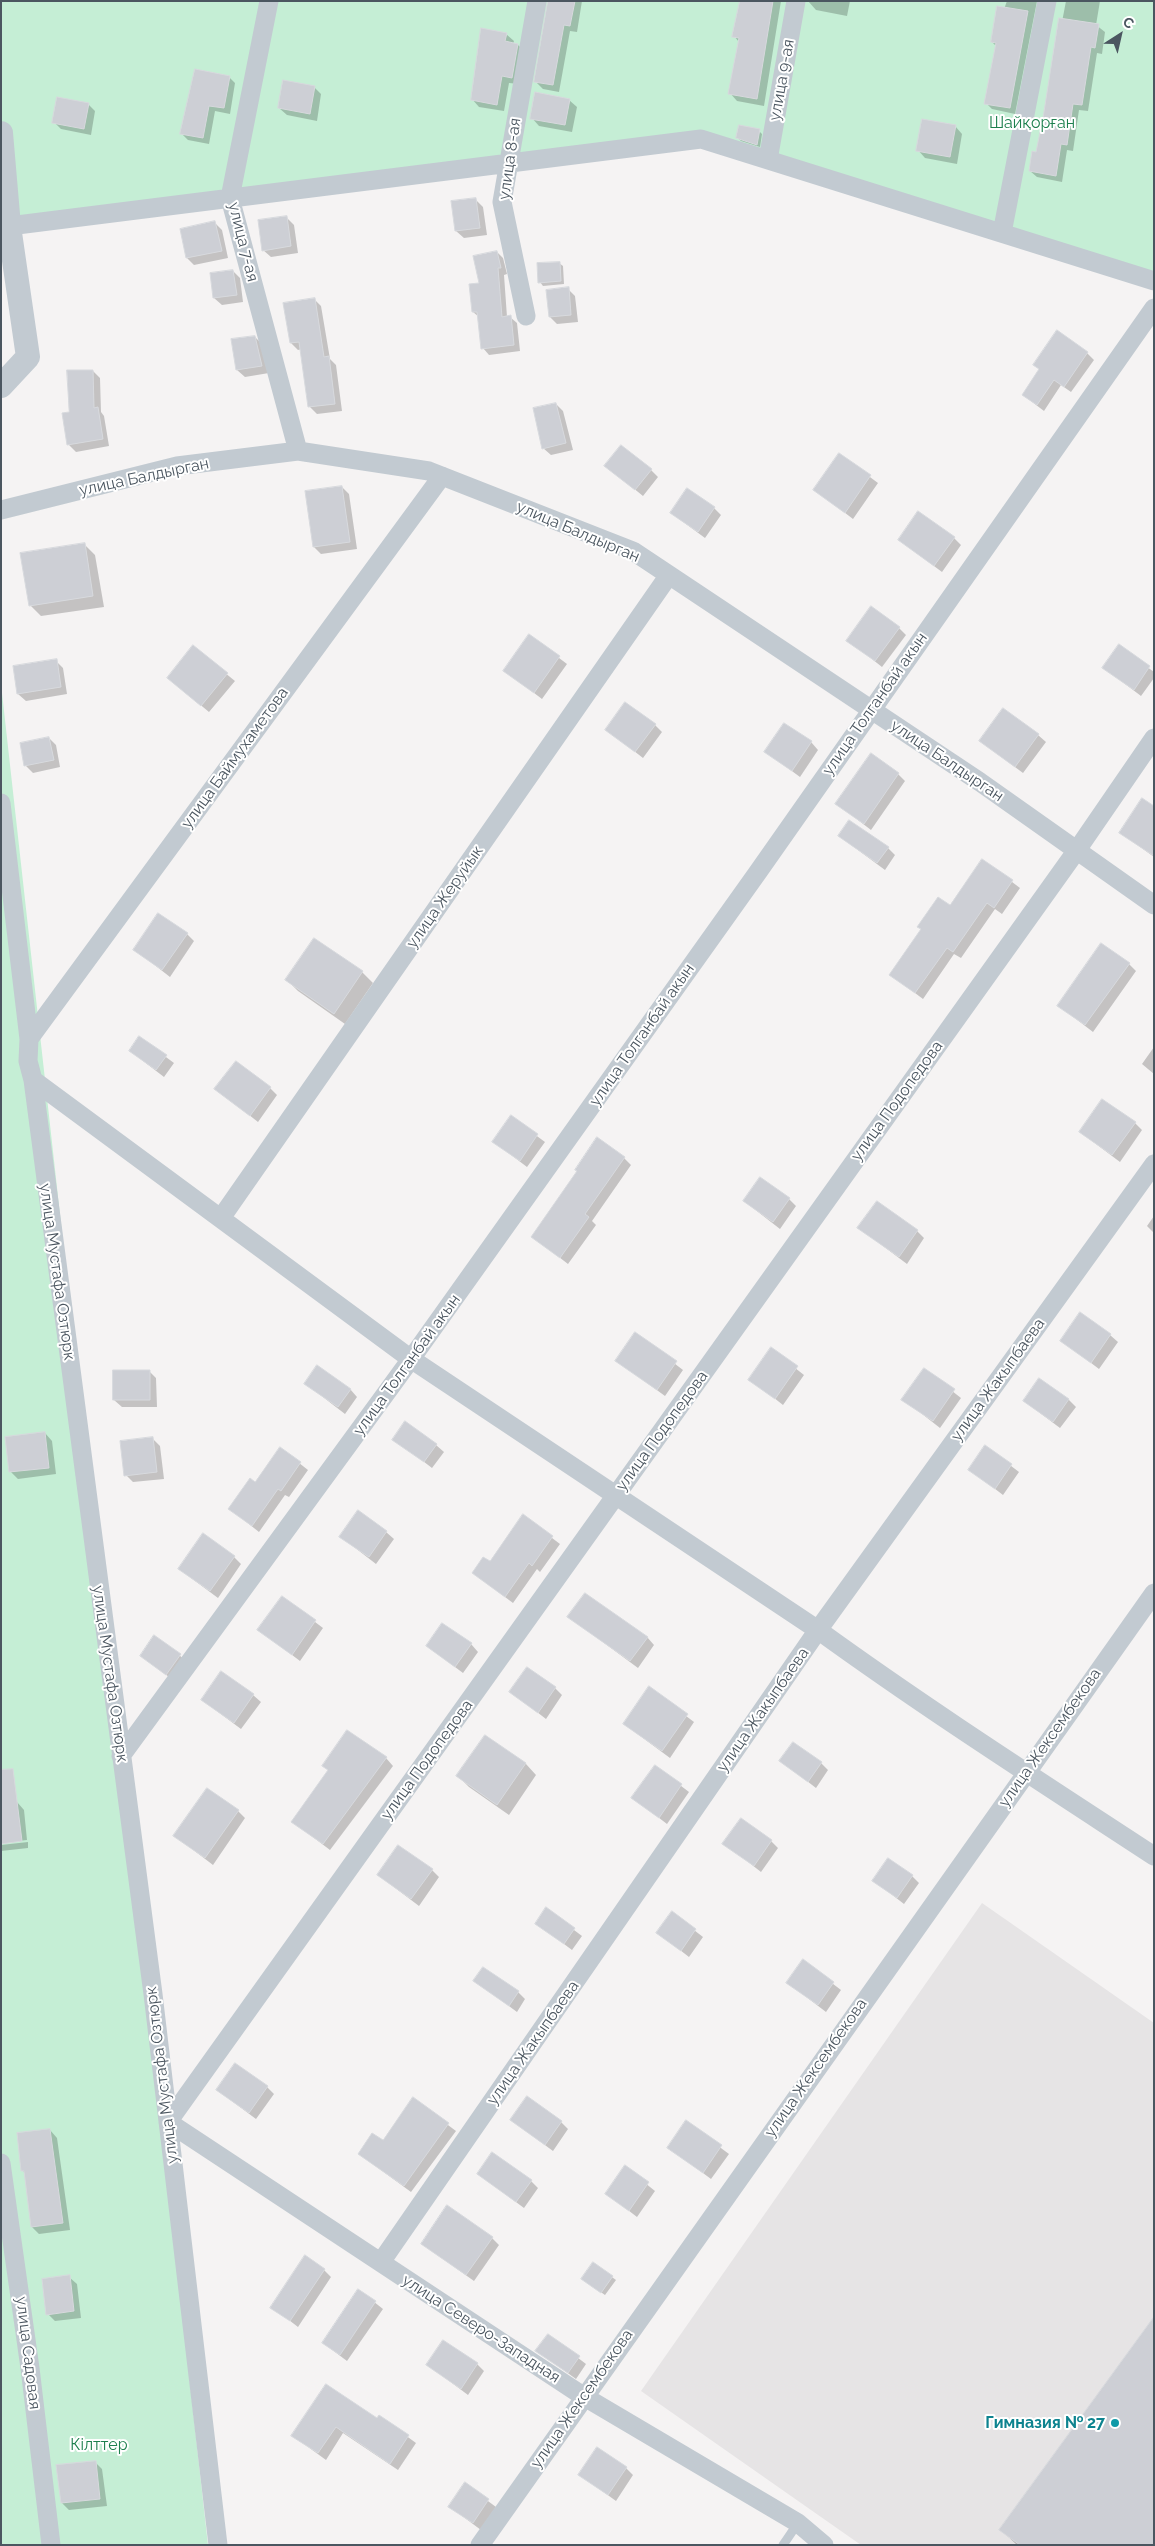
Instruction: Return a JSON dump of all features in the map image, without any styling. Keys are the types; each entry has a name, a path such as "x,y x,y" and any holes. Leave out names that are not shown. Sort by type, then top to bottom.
{"street":[{"name":"улица 7-ая","path":"269,1 230,198 298,451"},
{"name":"улица 8-ая","path":"526,316 502,202 537,1"},
{"name":"улица 9-ая","path":"768,160 796,1"},
{"path":"1002,234 1047,1"},
{"path":"1,133 10,226 28,357 1,386"},
{"path":"10,226 702,139 1154,281"},
{"name":"улица Толганбай акын","path":"121,1756 411,1359 1154,308"},
{"name":"улица Балдырган","path":"1,510 177,466 298,451 430,471 633,551 871,710 1154,905"},
{"name":"улица Баймухаметова","path":"28,1039 442,476"},
{"name":"улица Жеруйык","path":"221,1218 669,576"},
{"name":"улица Подопедова","path":"168,2122 616,1496 1154,738"},
{"name":"улица Мустафа Озтюрк","path":"1,803 28,1039 28,1061 33,1080 168,2122 218,2545"},
{"path":"33,1080 411,1359 1154,1856"},
{"name":"улица Жакыпбаева","path":"381,2262 818,1630 1154,1164"},
{"name":"улица Жексембекова","path":"480,2545 583,2396 1154,1593"},
{"name":"улица Северо-Западная","path":"168,2122 583,2396 798,2523 824,2545"},
{"name":"улица Садовая","path":"1,2162 30,2368 51,2545"}],"lane":[{"path":"783,2545 798,2523"}],"shaded area":[{"path":"982,1903 1154,2023 1154,2545 861,2545 641,2391"}],"green space":[{"name":"Шайқорған","path":"1,1 1154,1 1154,290 713,146 1,218"},
{"name":"Кілттер","path":"1,684 208,2545 1,2545"}],"building":[{"path":"548,1 575,1 570,26 564,25 553,85 534,82"},
{"path":"740,1 773,1 757,99 728,94 739,38 732,37"},
{"path":"997,6 1028,11 1010,108 984,104 996,43 991,42"},
{"path":"1059,18 1099,24 1095,48 1091,47 1082,105 1073,104 1067,145 1061,144 1056,176 1029,171 1032,151 1036,152 1043,118"},
{"path":"481,28 507,33 505,41 518,44 512,78 502,76 497,105 471,100"},
{"path":"195,69 230,76 224,108 209,106 203,138 180,134"},
{"path":"283,80 315,86 310,114 278,108"},
{"path":"535,92 570,99 565,125 530,119"},
{"path":"57,97 89,103 84,129 52,123"},
{"path":"922,119 956,125 950,157 916,151"},
{"path":"739,125 760,129 757,145 736,138"},
{"path":"476,198 480,228 455,231 451,201"},
{"path":"287,216 291,246 262,251 258,220"},
{"path":"215,221 222,251 186,258 180,229"},
{"path":"497,251 501,268 498,268 502,317 511,315 514,345 481,349 477,312 472,312 469,284 479,283 473,256"},
{"path":"560,262 561,281 538,283 537,263"},
{"path":"233,270 237,295 213,298 210,273"},
{"path":"569,287 571,315 549,317 546,290"},
{"path":"315,298 324,357 329,356 335,404 308,407 299,342 290,343 283,303"},
{"path":"1057,330 1088,352 1064,387 1054,380 1037,405 1022,395 1039,369 1033,365"},
{"path":"255,336 262,366 236,370 231,339"},
{"path":"67,370 93,370 94,408 98,407 103,439 67,445 62,413 69,412"},
{"path":"556,403 566,443 542,449 533,408"},
{"path":"621,445 652,469 635,490 604,466"},
{"path":"839,453 871,475 845,513 813,490"},
{"path":"342,486 350,542 313,547 305,491"},
{"path":"687,488 715,507 698,532 670,513"},
{"path":"918,511 955,537 934,566 898,540"},
{"path":"85,543 93,596 29,606 20,553"},
{"path":"871,606 900,627 875,661 846,641"},
{"path":"529,634 560,656 534,693 503,671"},
{"path":"1119,644 1150,666 1134,690 1102,668"},
{"path":"193,645 228,673 201,706 167,678"},
{"path":"57,659 61,687 17,694 13,666"},
{"path":"625,702 656,724 635,752 605,730"},
{"path":"1003,708 1039,734 1015,767 979,741"},
{"path":"784,723 812,741 792,771 764,752"},
{"path":"49,737 54,760 24,766 20,743"},
{"path":"871,753 899,773 864,824 835,804"},
{"path":"1142,798 1154,806 1154,856 1119,833"},
{"path":"849,820 889,847 877,863 838,836"},
{"path":"982,859 1013,880 994,908 987,903 953,952 947,948 915,993 889,975 921,929 917,927 938,897 950,905"},
{"path":"158,913 188,933 162,970 133,950"},
{"path":"314,938 363,971 334,1014 285,980"},
{"path":"1101,943 1130,963 1085,1025 1057,1006"},
{"path":"139,1036 167,1055 156,1070 129,1051"},
{"path":"236,1061 271,1087 250,1116 214,1089"},
{"path":"1102,1099 1136,1122 1112,1155 1079,1132"},
{"path":"511,1115 538,1134 520,1161 492,1142"},
{"path":"597,1137 625,1157 585,1214 589,1217 560,1258 531,1237 577,1171 575,1170"},
{"path":"760,1177 790,1198 773,1222 743,1201"},
{"path":"877,1201 918,1230 899,1257 857,1228"},
{"path":"1080,1312 1111,1334 1091,1363 1060,1341"},
{"path":"635,1332 677,1361 657,1390 615,1361"},
{"path":"771,1347 798,1366 775,1399 748,1380"},
{"path":"317,1365 351,1389 338,1407 304,1384"},
{"path":"924,1368 955,1389 933,1421 901,1400"},
{"path":"113,1370 150,1370 150,1400 113,1400"},
{"path":"1039,1378 1069,1399 1053,1422 1023,1401"},
{"path":"405,1421 437,1444 424,1462 392,1440"},
{"path":"45,1432 49,1468 9,1472 5,1437"},
{"path":"153,1437 157,1472 124,1476 120,1441"},
{"path":"985,1445 1012,1464 995,1489 968,1470"},
{"path":"280,1447 301,1462 281,1491 278,1489 252,1526 228,1509 250,1478 255,1482"},
{"path":"358,1510 387,1531 369,1557 339,1537"},
{"path":"523,1514 553,1536 532,1566 529,1563 505,1597 472,1573 483,1557 490,1561"},
{"path":"203,1533 235,1556 210,1591 178,1569"},
{"path":"585,1593 648,1637 630,1661 567,1617"},
{"path":"282,1596 316,1620 292,1655 257,1630"},
{"path":"442,1623 472,1643 455,1667 426,1646"},
{"path":"154,1635 181,1654 166,1675 140,1656"},
{"path":"527,1667 556,1687 538,1713 509,1692"},
{"path":"221,1671 254,1694 234,1723 201,1700"},
{"path":"649,1686 688,1714 662,1751 623,1724"},
{"path":"347,1730 387,1757 323,1844 291,1822 328,1770 322,1766"},
{"path":"485,1735 526,1763 497,1805 456,1776"},
{"path":"793,1742 822,1762 808,1782 779,1761"},
{"path":"655,1765 682,1784 659,1818 631,1798"},
{"path":"13,1769 22,1841 1,1844 1,1770"},
{"path":"207,1788 239,1810 205,1858 173,1836"},
{"path":"741,1818 772,1840 754,1866 722,1844"},
{"path":"398,1845 433,1869 411,1899 377,1875"},
{"path":"888,1858 913,1875 897,1898 872,1881"},
{"path":"546,1907 575,1928 564,1944 535,1924"},
{"path":"672,1911 696,1929 681,1951 656,1933"},
{"path":"803,1959 834,1982 818,2005 786,1983"},
{"path":"483,1967 519,1991 509,2006 473,1981"},
{"path":"235,2063 268,2086 249,2113 216,2090"},
{"path":"527,2096 562,2121 545,2145 510,2120"},
{"path":"413,2097 449,2123 404,2186 358,2154 372,2133 383,2140"},
{"path":"686,2120 722,2145 703,2173 667,2148"},
{"path":"50,2129 63,2223 31,2227 24,2171 21,2171 17,2133"},
{"path":"492,2152 532,2180 516,2202 477,2174"},
{"path":"625,2165 649,2182 629,2211 605,2194"},
{"path":"447,2205 493,2237 466,2275 421,2244"},
{"path":"305,2255 325,2269 290,2321 270,2308"},
{"path":"593,2262 613,2276 601,2293 581,2279"},
{"path":"70,2275 74,2311 46,2315 42,2279"},
{"path":"358,2289 376,2301 340,2355 322,2343"},
{"name":"Гимназия № 27","path":"1154,2317 1154,2545 1020,2545 999,2530"},
{"path":"548,2334 580,2356 568,2373 535,2351"},
{"path":"443,2340 478,2363 461,2389 426,2365"},
{"path":"326,2384 377,2418 379,2415 409,2435 390,2464 336,2427 318,2453 291,2436"},
{"path":"597,2447 627,2467 608,2495 578,2475"},
{"path":"96,2461 100,2499 61,2503 56,2465"},
{"path":"465,2482 489,2499 473,2523 448,2507"}],"place":[{"name":"Гимназия № 27","path":"1115,2423"}]}
